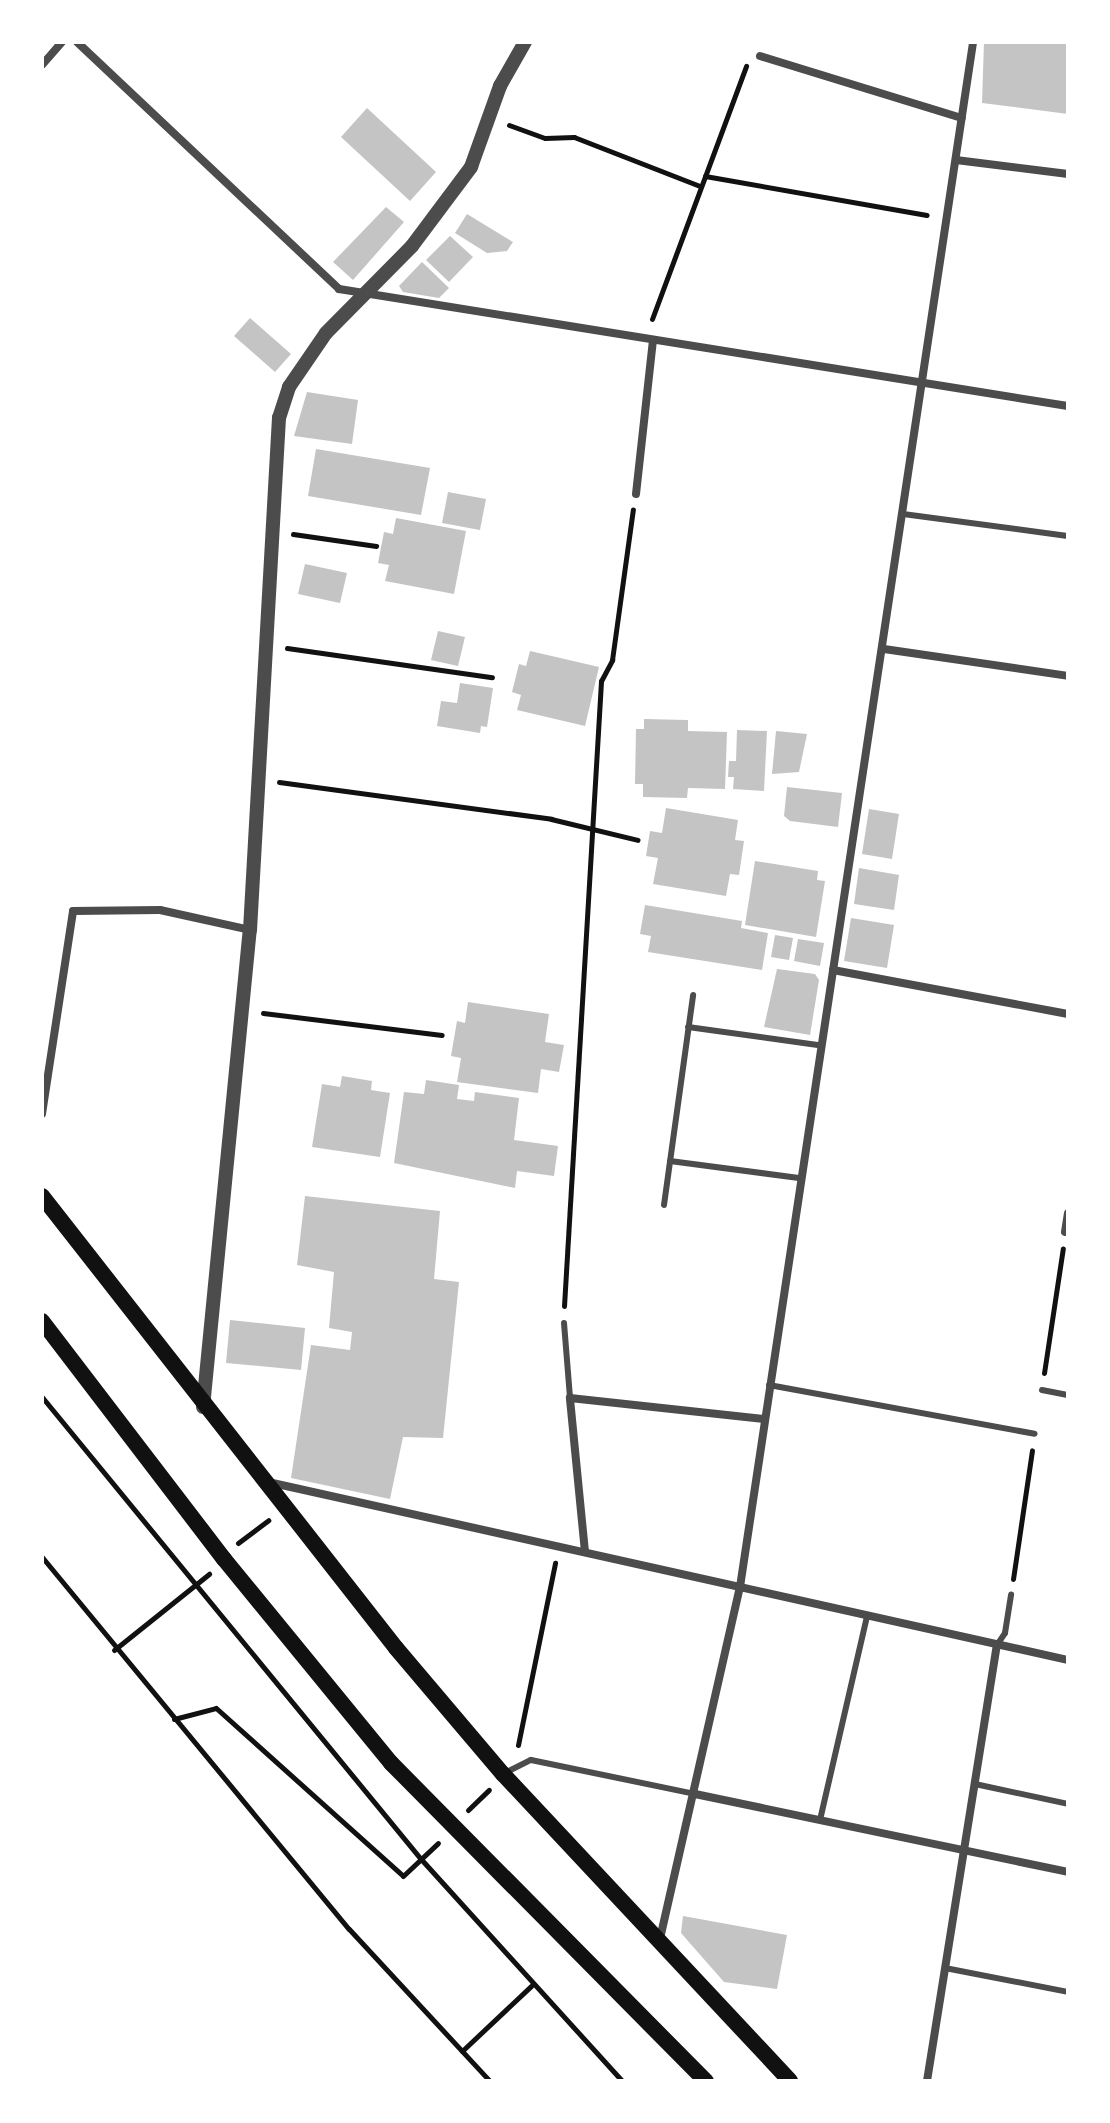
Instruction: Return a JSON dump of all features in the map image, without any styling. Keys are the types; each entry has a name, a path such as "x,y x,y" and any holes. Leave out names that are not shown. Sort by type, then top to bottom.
{"main road":[{"path":"42,1196 259,1480 500,1779 790,2081"},
{"path":"42,1321 224,1559 391,1763 706,2081"}],"street":[{"path":"42,65 62,42"},
{"path":"77,42 339,289 360,295 1068,406"},
{"path":"203,1408 250,930 279,418 289,387 360,295 412,246 471,167 489,117 525,42"},
{"path":"659,1943 740,1587 818,1045 833,970 884,649 973,42"},
{"path":"756,55 962,118"},
{"path":"956,160 1068,174"},
{"path":"636,494 649,340"},
{"path":"884,649 1068,676"},
{"path":"42,1114 73,911 160,910 250,930"},
{"path":"833,970 1068,1014"},
{"path":"1065,1232 1068,1213"},
{"path":"585,1552 570,1398 764,1419"},
{"path":"259,1480 1068,1660"},
{"path":"927,2081 997,1645"},
{"path":"695,1794 1068,1872"}],"lane":[{"path":"903,514 1068,536"},
{"path":"664,1205 693,995"},
{"path":"688,1027 818,1045"},
{"path":"670,1161 799,1178"},
{"path":"564,1323 570,1398"},
{"path":"769,1385 1035,1434"},
{"path":"1042,1390 1068,1395"},
{"path":"997,1645 1005,1633 1011,1594"},
{"path":"820,1820 867,1616"},
{"path":"500,1779 531,1760 695,1794"},
{"path":"975,1784 1068,1804"},
{"path":"945,1968 1068,1992"}],"path":[{"path":"649,340 700,186 756,55"},
{"path":"489,117 545,138 574,137 700,186"},
{"path":"704,176 948,219"},
{"path":"564,1323 601,681 612,660 636,494"},
{"path":"272,531 376,546"},
{"path":"266,645 492,677"},
{"path":"258,779 551,819 638,840"},
{"path":"242,1011 442,1035"},
{"path":"42,1397 193,1586 420,1858 531,1986 622,2081"},
{"path":"233,1547 272,1517"},
{"path":"225,1534 245,1558"},
{"path":"515,1760 559,1546"},
{"path":"42,1557 114,1650 349,1929 490,2081"},
{"path":"114,1650 205,1578"},
{"path":"174,1719 216,1708 403,1876 430,1851"},
{"path":"468,1810 500,1779"},
{"path":"462,2051 531,1986"}],"building":[{"path":"984,42 1068,42 1068,114 982,103"},
{"path":"367,108 436,172 410,201 341,137"},
{"path":"386,207 404,222 353,280 333,262"},
{"path":"467,214 513,242 507,251 487,253 455,233"},
{"path":"450,236 473,257 449,282 426,260"},
{"path":"422,262 449,288 439,298 403,292 399,286"},
{"path":"250,318 291,354 275,372 234,336"},
{"path":"307,392 358,400 352,444 294,436"},
{"path":"316,449 430,468 421,515 308,496"},
{"path":"448,492 486,499 480,530 442,523"},
{"path":"396,518 466,531 454,594 385,581 389,565 378,563 384,532 393,534"},
{"path":"305,564 347,573 340,603 298,594"},
{"path":"438,631 465,637 458,666 431,660"},
{"path":"530,651 599,667 585,726 517,710 521,695 512,692 519,664 526,666"},
{"path":"460,683 493,688 487,727 481,726 480,733 437,726 441,701 457,703"},
{"path":"644,719 688,720 688,731 727,732 725,789 688,788 687,798 643,797 643,784 635,784 636,729 644,729"},
{"path":"737,730 767,731 764,791 733,789 734,777 728,777 729,761 736,761"},
{"path":"776,731 807,734 799,772 772,774"},
{"path":"787,787 842,793 838,827 790,821 784,816"},
{"path":"666,808 738,820 735,840 744,841 739,875 730,874 726,896 653,884 658,858 646,856 650,831 662,833"},
{"path":"869,809 899,814 892,859 862,854"},
{"path":"755,861 818,871 817,880 825,881 816,937 745,925"},
{"path":"859,868 899,875 894,910 854,904"},
{"path":"645,905 742,921 741,928 768,933 762,970 648,952 651,936 640,934"},
{"path":"851,918 894,925 887,968 844,961"},
{"path":"775,935 793,938 789,960 771,957"},
{"path":"798,939 824,943 820,966 794,961"},
{"path":"777,969 815,974 819,980 810,1035 764,1027"},
{"path":"468,1002 549,1014 545,1042 564,1045 559,1072 541,1069 538,1093 457,1082 461,1058 451,1056 457,1021 465,1023"},
{"path":"342,1076 372,1081 371,1090 390,1093 380,1157 312,1147 322,1084 340,1087"},
{"path":"426,1080 459,1085 457,1099 474,1101 475,1092 519,1098 514,1140 558,1146 554,1176 517,1171 515,1188 394,1163 404,1092 424,1094"},
{"path":"305,1196 440,1211 434,1279 459,1282 443,1438 403,1437 390,1499 291,1478 311,1345 350,1350 352,1332 329,1328 334,1272 297,1265"},
{"path":"230,1320 305,1328 301,1370 226,1363"},
{"path":"683,1916 787,1935 777,1989 724,1982 681,1933"}]}
